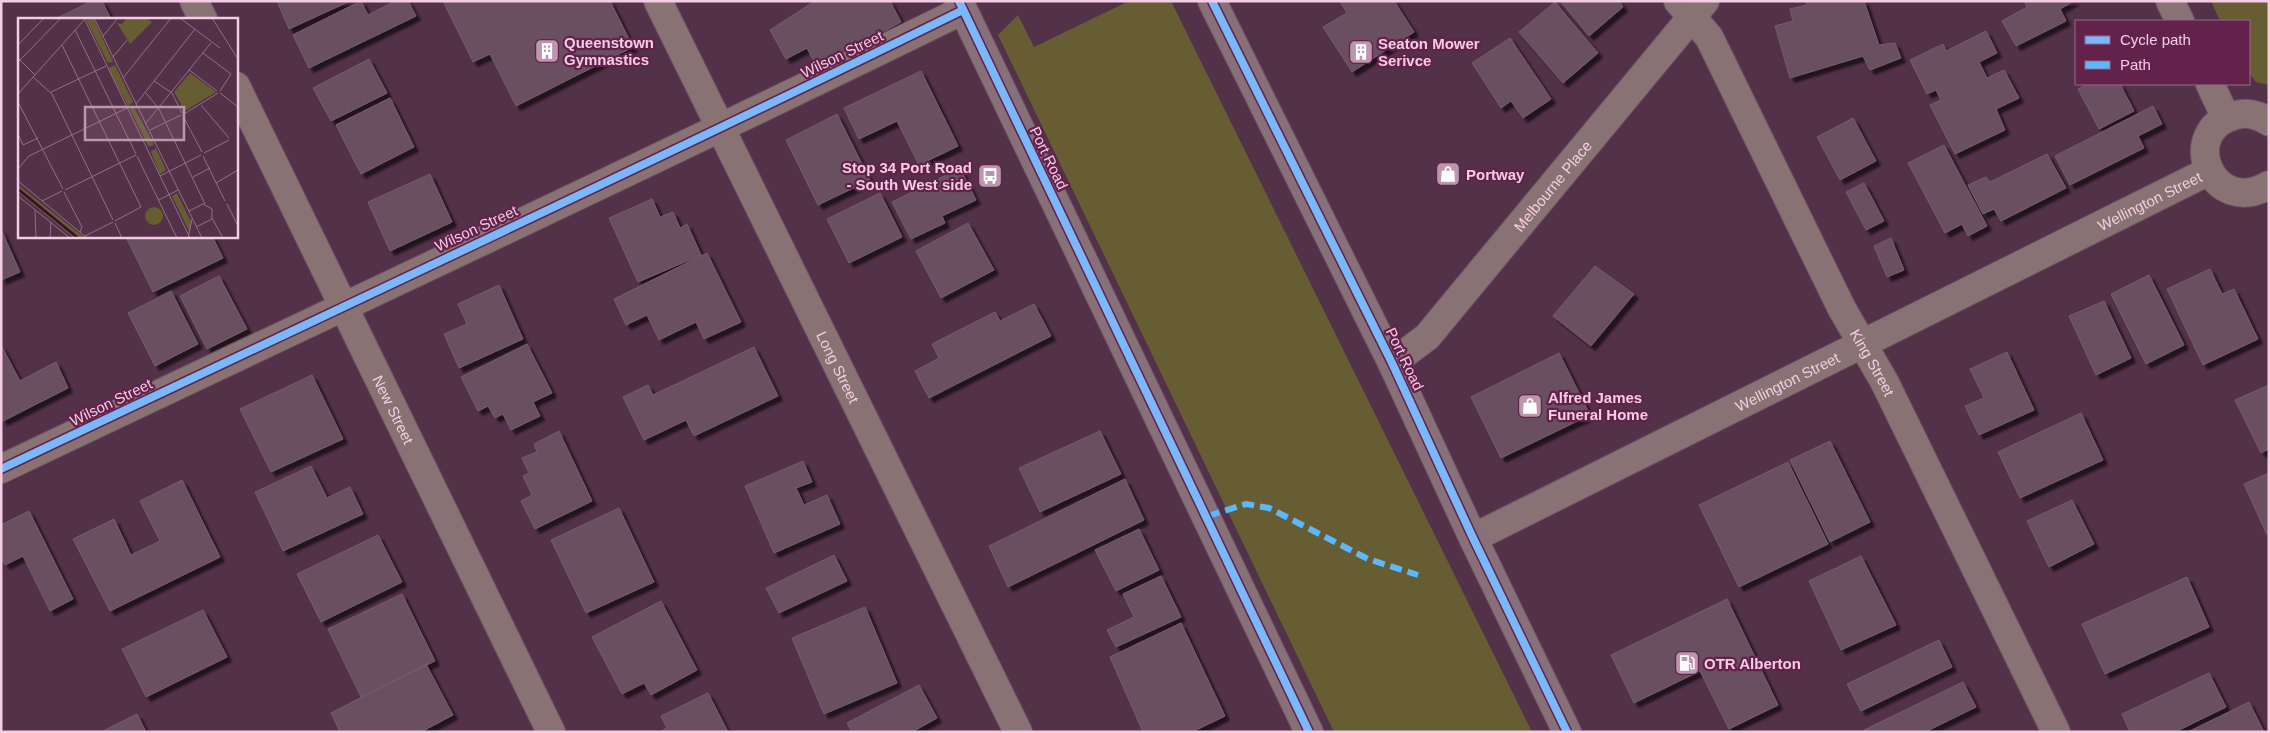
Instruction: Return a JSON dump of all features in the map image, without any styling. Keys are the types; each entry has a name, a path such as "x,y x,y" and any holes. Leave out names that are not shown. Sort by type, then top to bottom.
{"highway":[{"name":"Port Road","path":"1212,1 1392,363 1472,538 1568,732"},
{"name":"Port Road","path":"967,4 1309,732"}],"street":[{"path":"194,1 202,18"},
{"name":"Long Street","path":"658,1 1018,732"},
{"path":"2170,1 2180,20"},
{"name":"Wilson Street","path":"1,470 344,305 720,128 967,4"},
{"name":"Melbourne Place","path":"1392,363 1427,337 1692,7"},
{"name":"King Street","path":"1692,7 1710,37 1842,309 1884,381 2056,732"},
{"path":"2210,85 2226,118"},
{"name":"New Street","path":"238,90 552,732"},
{"path":"2266,195 2225,188 2209,171 2205,159 2205,147 2216,125 2226,118 2239,114 2252,114 2269,122"},
{"name":"Wellington Street","path":"1472,538 2209,171"}],"shaded area":[{"path":"1129,1 1171,1 1532,732 1334,732 998,35 1018,15 1034,47"},
{"path":"2211,1 2269,1 2269,85 2256,82 2250,74 2250,20 2220,20"}],"building":[{"path":"92,1 102,1 110,18 57,18"},
{"path":"277,1 350,1 289,29"},
{"path":"361,1 368,15 395,1 408,1 416,16 309,68 293,35"},
{"name":"Queenstown Gymnastics","path":"443,1 610,1 633,47 516,106 490,54 473,62"},
{"path":"815,1 890,1 901,22 817,67 807,48 786,59 770,30"},
{"name":"Seaton Mower Serivce","path":"1340,1 1394,1 1414,32 1352,72 1323,27 1347,13"},
{"path":"1560,1 1619,1 1623,7 1589,36"},
{"path":"1806,1 1864,1 1879,45 1895,43 1901,58 1870,70 1863,56 1790,78 1775,26 1793,21 1790,9 1807,5"},
{"path":"2024,1 2074,1 2060,9 2066,21 2016,46 2002,21 2027,7"},
{"path":"1555,2 1598,53 1563,83 1519,32"},
{"path":"1986,31 1997,53 1979,62 1987,78 2004,70 2019,98 1996,109 2005,130 1955,154 1930,105 1941,100 1936,90 1927,94 1910,60 1943,44 1946,51"},
{"path":"1510,38 1551,99 1523,118 1511,101 1501,108 1472,63"},
{"path":"369,59 387,93 331,121 313,88"},
{"path":"921,71 958,146 919,165 897,121 859,139 844,108"},
{"path":"2086,85 2121,85 2134,111 2099,129 2078,89"},
{"path":"390,98 414,147 361,174 336,125"},
{"path":"2153,106 2162,124 2138,136 2144,148 2070,185 2055,156"},
{"path":"837,114 870,180 818,205 786,140"},
{"path":"1853,118 1876,161 1840,180 1817,137"},
{"path":"1944,145 1987,226 1968,236 1962,224 1945,233 1908,163"},
{"path":"2047,154 2066,188 2001,221 1994,209 1983,214 1968,185 1986,177 1990,182"},
{"path":"960,168 976,200 942,216 945,223 911,239 892,202"},
{"path":"430,174 452,222 390,251 368,202"},
{"path":"1864,183 1884,221 1866,230 1846,192"},
{"path":"880,193 902,237 849,263 827,219"},
{"path":"652,199 660,217 673,212 680,228 687,224 701,255 638,282 609,218"},
{"path":"968,223 994,270 941,298 916,251"},
{"path":"1,229 20,272 1,280"},
{"path":"126,238 213,238 223,258 153,292"},
{"path":"1891,238 1904,270 1887,277 1874,246"},
{"path":"707,253 741,322 704,339 696,322 659,340 647,315 626,325 614,299"},
{"path":"1595,266 1634,294 1591,346 1553,316"},
{"path":"2210,269 2222,294 2234,289 2258,339 2203,365 2167,289"},
{"path":"2149,275 2184,345 2146,364 2111,294"},
{"path":"219,276 247,329 207,349 180,296"},
{"path":"499,285 523,339 459,368 444,334 467,324 458,304"},
{"path":"171,291 198,344 155,366 128,313"},
{"path":"2104,301 2131,358 2096,375 2069,316"},
{"path":"1034,304 1051,336 929,398 915,371 939,358 932,344 995,312 1000,321"},
{"path":"527,344 552,393 533,402 540,416 511,430 503,414 495,418 488,406 478,411 461,377"},
{"path":"1,345 20,381 56,362 68,388 3,421 1,418"},
{"path":"754,347 778,396 694,436 686,420 644,440 623,397 648,385 653,395"},
{"path":"2007,352 2034,410 1979,435 1965,406 1984,398 1970,369"},
{"name":"Alfred James Funeral Home","path":"1559,353 1590,415 1501,458 1471,397"},
{"path":"312,375 343,439 271,472 240,409"},
{"path":"2269,385 2269,449 2261,453 2235,400"},
{"path":"2081,413 2103,460 2020,498 1998,452"},
{"path":"559,431 592,501 535,529 521,501 532,495 523,476 529,473 522,458 537,452 534,444"},
{"path":"1100,431 1121,474 1040,512 1019,468"},
{"path":"1830,441 1870,522 1830,542 1790,460"},
{"path":"803,461 812,482 796,488 804,505 827,495 840,524 774,553 745,486"},
{"path":"1788,462 1828,544 1739,587 1699,505"},
{"path":"311,466 327,498 350,487 363,514 283,551 255,492"},
{"path":"2269,473 2269,534 2267,535 2244,484"},
{"path":"1125,479 1144,520 1008,587 989,546"},
{"path":"182,480 220,557 110,611 73,539 114,519 131,555 160,541 140,501"},
{"path":"2072,500 2094,544 2049,567 2027,521"},
{"path":"619,508 654,582 586,613 551,540"},
{"path":"29,511 73,599 50,611 23,556 5,565 1,557 1,525"},
{"path":"1139,529 1159,570 1116,591 1095,550"},
{"path":"378,535 402,582 321,622 297,574"},
{"path":"834,555 847,581 779,613 766,588"},
{"path":"1861,556 1896,625 1841,650 1809,581"},
{"path":"1161,576 1181,617 1116,647 1107,630 1134,617 1123,594"},
{"path":"2187,577 2209,627 2105,674 2082,624"},
{"path":"402,594 435,661 361,697 328,629"},
{"name":"OTR Alberton","path":"1727,599 1778,705 1729,729 1700,671 1634,703 1611,655"},
{"path":"661,601 697,670 651,695 644,683 622,694 592,637"},
{"path":"865,607 897,683 824,714 792,638"},
{"path":"203,610 227,657 146,697 122,649"},
{"path":"1181,623 1225,716 1192,732 1143,732 1110,657"},
{"path":"1939,640 1952,667 1861,711 1847,684"},
{"path":"426,664 453,715 421,732 340,732 331,713"},
{"path":"2209,673 2226,707 2175,732 2130,732 2122,714"},
{"path":"1963,682 1976,707 1925,732 1866,732 1864,730"},
{"path":"919,685 937,718 912,732 852,732 847,723"},
{"path":"708,693 728,732 660,732 667,728 661,716"},
{"path":"2249,702 2264,732 2188,732"},
{"path":"137,714 146,732 101,732"}],"marked path":[{"path":"1208,516 1246,504 1269,508 1368,559 1418,575"}],"cycle path":[{"path":"959,1 1309,732"},
{"path":"1212,1 1392,363 1473,538 1567,732"},
{"path":"1,469 603,184 963,10"}],"place":[{"name":"Queenstown Gymnastics","path":"547,51"},
{"name":"Seaton Mower Serivce","path":"1361,52"},
{"name":"Portway","path":"1448,174"},
{"name":"Stop 34 Port Road - South West side","path":"990,176"},
{"name":"Alfred James Funeral Home","path":"1530,406"},
{"name":"OTR Alberton","path":"1687,663"}]}
